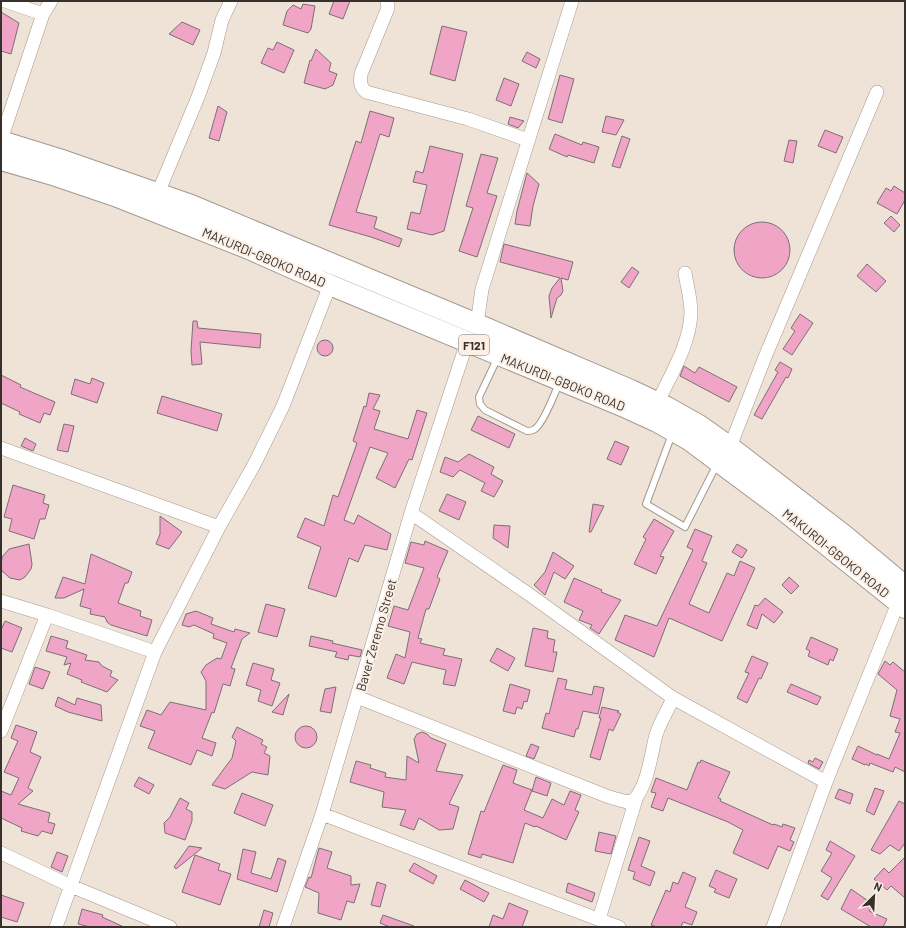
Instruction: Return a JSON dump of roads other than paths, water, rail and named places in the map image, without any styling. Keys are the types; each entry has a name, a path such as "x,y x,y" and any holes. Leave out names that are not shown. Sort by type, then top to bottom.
{"main road":[{"name":"F121","path":"1,141 59,158 191,205 477,324 664,415 699,425 724,454 844,535 903,599"},
{"name":"MAKURDI-GBOKO ROAD","path":"1,160 56,176 115,196 250,249 330,285 622,406 664,415"}],"street":[{"path":"5,1 43,14"},
{"path":"1,141 43,14 51,1"},
{"path":"158,193 198,97 214,53 222,20 231,1"},
{"path":"387,1 388,8 361,74 360,86 362,89 366,92 468,119 528,140"},
{"path":"477,324 482,289 572,1"},
{"path":"724,454 877,92"},
{"path":"664,415 689,328 691,302 685,273"},
{"path":"56,927 155,652 219,527 255,463 283,406 330,285"},
{"name":"Baver Zeremo Street","path":"283,927 322,814 411,513 467,342"},
{"path":"1,448 219,527"},
{"path":"411,513 674,698 826,782"},
{"path":"773,927 826,782 903,599"},
{"path":"1,601 155,652"},
{"path":"2,725 47,615"},
{"path":"357,696 609,797 628,802 634,800 637,796"},
{"path":"599,919 637,796 649,766 656,734 674,698"},
{"path":"322,814 620,927"},
{"path":"1,853 71,886 170,927"}],"lane":[{"path":"499,355 479,397 480,404 485,410 527,431 532,431 536,428 549,408 560,380"},
{"path":"664,415 646,504 685,527 724,454"}]}
